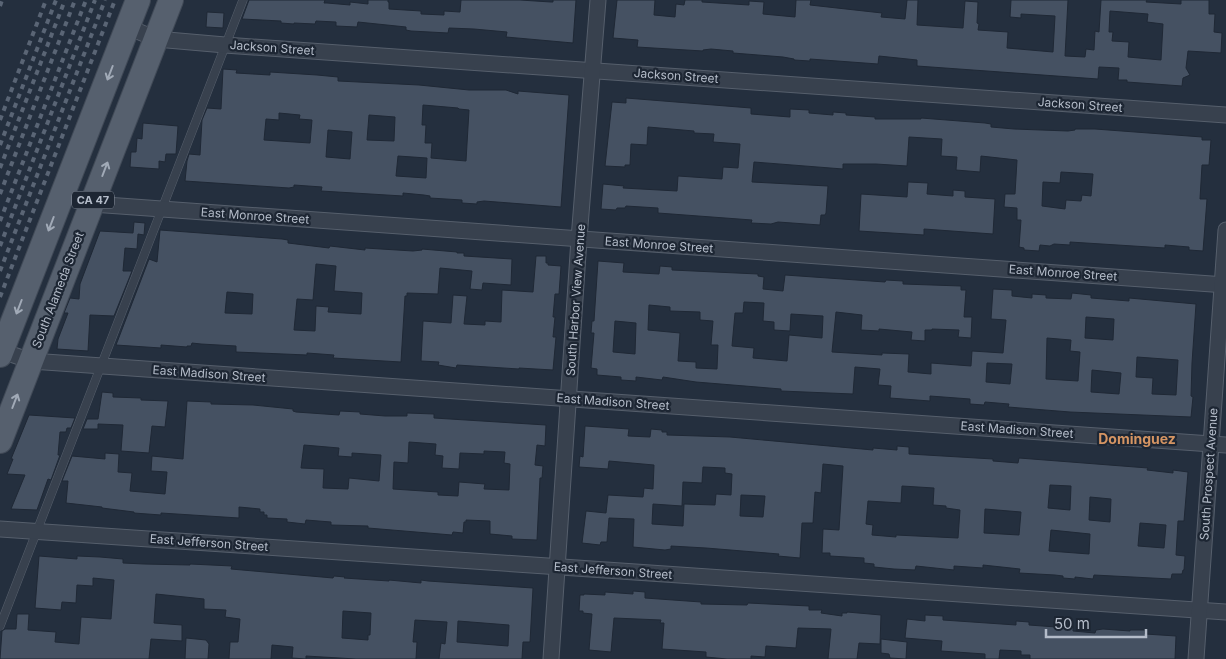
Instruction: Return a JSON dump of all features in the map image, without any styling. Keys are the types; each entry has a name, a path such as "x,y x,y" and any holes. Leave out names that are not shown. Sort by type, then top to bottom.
{"main road":[{"name":"CA 47","path":"1,353 138,0"},
{"name":"South Alameda Street","path":"0,441 171,0"}],"street":[{"name":"South Harbor View Avenue","path":"551,659 570,399 579,239 598,0"},
{"name":"Jackson Street","path":"128,27 156,39 225,45 1226,115"},
{"name":"East Monroe Street","path":"92,204 1224,285"},
{"name":"South Prospect Avenue","path":"1196,659 1199,610 1218,445 1226,230"},
{"name":"East Madison Street","path":"1,353 31,361 1218,445"},
{"name":"East Jefferson Street","path":"0,529 1226,612"}],"lane":[{"path":"0,626 243,0"}],"building":[{"path":"249,0 325,0 324,3 350,5 350,2 368,4 368,0 388,0 389,9 421,11 421,14 444,15 444,11 460,12 461,0 553,2 553,0 576,0 573,43 506,37 507,32 474,29 449,28 448,33 411,31 406,30 406,27 358,22 357,27 336,26 336,22 316,21 315,24 294,24 281,23 281,21 242,19"},
{"path":"617,0 655,0 654,15 675,17 676,4 684,5 685,0 749,5 749,1 764,2 763,14 795,17 796,0 811,0 810,5 882,13 881,17 905,19 907,0 918,0 917,25 963,28 965,1 978,2 978,30 1008,32 1007,48 1053,52 1055,16 1021,14 1021,18 1010,17 1011,0 1068,0 1065,56 1085,57 1086,49 1094,50 1095,31 1099,32 1101,0 1147,0 1146,2 1181,4 1181,0 1209,0 1209,14 1215,14 1214,32 1222,33 1221,53 1188,51 1186,68 1190,75 1183,78 1182,86 1118,80 1119,68 1099,67 1098,79 917,66 917,60 879,56 878,64 810,59 810,61 794,60 783,57 733,53 733,51 711,49 703,51 637,47 638,40 613,38","holes":["1110,11 1148,14 1147,22 1163,24 1161,60 1128,57 1129,42 1112,41 1113,32 1109,32"]},
{"path":"207,12 224,13 223,28 206,27"},
{"path":"223,69 237,70 236,73 270,75 270,72 338,77 338,81 419,85 469,90 506,90 518,94 518,91 569,95 561,207 484,201 477,202 477,204 462,203 462,200 430,198 430,196 424,195 403,193 403,196 321,191 322,187 294,185 294,187 289,188 185,181 189,154 200,155 202,120 207,108 221,109","holes":["423,105 469,110 466,161 431,158 432,143 425,143 426,125 422,125","279,113 300,115 299,119 312,120 310,143 264,140 266,119 279,120","369,115 395,117 394,141 367,140","328,130 352,132 350,159 326,157","398,156 427,158 426,178 396,176"]},
{"path":"626,98 751,108 751,114 790,117 790,109 809,110 809,113 833,115 833,112 846,113 846,115 875,117 875,119 921,118 985,123 991,124 991,127 1014,129 1068,131 1095,129 1202,137 1202,140 1211,140 1209,165 1202,165 1200,199 1207,199 1203,251 1189,250 1189,247 1165,245 1165,248 1070,242 1070,245 1040,245 1039,251 1024,250 1024,248 1019,247 1021,220 1017,220 1017,208 1004,207 1005,194 1015,194 1017,160 981,156 980,172 956,170 957,157 941,156 942,139 909,137 907,166 843,164 843,169 754,162 752,182 828,186 826,213 821,215 820,225 778,222 771,224 751,223 752,220 658,213 658,208 626,206 616,210 601,209 603,184 624,186 623,188 677,191 678,176 722,179 723,167 738,168 740,144 713,142 714,134 648,127 647,145 631,144 630,165 625,165 625,167 605,166 612,102 626,103","holes":["1061,172 1093,174 1091,196 1082,195 1081,201 1066,200 1065,209 1042,206 1043,182 1060,183"]},
{"path":"143,123 178,126 176,154 166,154 165,162 159,161 159,169 130,167 131,152 136,152 137,138 142,139"},
{"path":"908,182 928,183 927,194 953,196 953,190 965,191 965,197 995,199 993,234 924,229 924,235 859,231 861,194 907,197"},
{"path":"134,222 145,223 144,235 138,234 137,249 125,248 123,271 132,271 114,316 90,315 88,351 57,349 58,339 68,313 64,313 70,298 79,299 80,284 100,231 133,233"},
{"path":"160,230 282,239 288,240 288,243 329,248 330,246 365,250 365,248 413,251 422,249 464,253 464,256 512,259 511,285 483,283 482,290 470,289 472,271 440,268 438,294 407,293 407,296 405,296 401,362 333,358 334,355 307,353 307,355 236,352 236,346 192,343 191,346 187,347 161,345 161,348 116,345 149,259 157,262","holes":["316,264 336,266 334,291 362,293 361,314 328,312 329,307 316,306 315,331 294,330 297,299 313,300","227,292 253,294 252,314 225,313"]},
{"path":"536,256 546,256 546,263 548,265 561,266 559,294 555,294 553,317 555,317 553,337 556,337 553,370 457,365 456,368 438,365 439,362 421,361 423,321 451,323 453,295 467,296 464,324 485,325 485,321 501,322 502,290 533,292"},
{"path":"598,261 624,263 623,272 659,274 660,266 672,267 672,270 758,274 758,276 764,277 763,289 783,291 785,275 885,282 886,280 903,281 903,284 961,286 961,290 966,290 964,317 972,317 971,338 958,337 959,330 932,329 925,330 925,341 911,340 912,332 879,329 879,331 861,330 862,315 836,312 832,352 882,355 882,353 909,354 908,372 931,374 931,363 971,366 972,351 1003,353 1006,320 991,319 993,289 1012,290 1012,296 1032,298 1032,294 1046,295 1046,298 1071,299 1072,293 1091,295 1091,298 1129,301 1129,298 1196,304 1191,417 1070,412 1008,407 1009,404 985,402 984,405 970,404 970,399 930,396 930,401 890,398 891,386 878,385 880,369 855,367 853,394 781,391 781,389 696,382 663,377 662,380 636,377 636,381 621,380 621,377 597,375 597,369 591,368 594,333 591,333 592,321 594,321","holes":["744,302 764,303 763,321 774,322 774,330 790,331 791,314 823,316 822,338 789,335 787,361 753,358 754,348 732,346 735,313 743,313","649,305 670,307 670,311 700,312 700,320 713,321 711,345 718,345 717,369 696,368 696,362 678,361 680,333 648,330","1086,317 1114,319 1113,340 1085,338","615,321 636,323 635,354 613,352","1047,338 1071,340 1070,351 1080,352 1078,381 1046,379","1137,357 1178,360 1176,395 1152,394 1153,378 1136,377","987,363 1012,364 1010,384 986,382","1092,370 1121,373 1119,394 1091,392"]},
{"path":"102,392 113,393 113,397 168,401 165,427 152,426 149,453 121,451 123,425 98,424 98,429 83,429 87,419 98,419"},
{"path":"187,401 211,402 211,404 253,405 293,409 296,412 339,415 340,411 385,416 407,416 407,413 434,414 434,418 546,425 545,446 537,445 535,465 543,466 542,478 540,478 537,540 512,539 512,536 490,534 490,521 466,520 463,533 453,532 452,535 368,528 368,526 331,525 331,522 306,520 305,524 287,522 287,519 267,518 264,512 260,512 260,509 239,507 239,518 134,513 66,503 68,481 62,481 72,456 105,459 105,453 119,454 118,472 132,473 130,491 165,494 167,472 151,471 152,456 183,459","holes":["409,442 436,444 435,455 443,456 442,468 459,469 460,453 484,454 484,451 505,452 504,463 510,464 509,490 484,489 485,484 459,482 458,496 438,495 438,492 393,489 394,462 408,463","304,445 339,448 338,456 352,457 352,453 381,455 379,481 349,478 348,489 323,488 324,469 301,468"]},
{"path":"29,415 75,418 71,428 67,428 66,432 60,432 58,455 60,455 51,480 48,479 37,510 11,509 25,475 7,474"},
{"path":"585,426 629,429 628,436 650,437 651,429 662,430 662,432 667,432 667,435 730,437 873,450 873,448 897,450 897,446 909,447 909,454 993,459 993,461 1018,463 1019,458 1148,468 1147,470 1173,473 1173,470 1188,472 1184,521 1178,521 1176,555 1185,556 1184,570 1182,574 1172,574 1171,579 1094,575 1093,579 1075,577 1075,579 1055,575 1019,573 1020,569 983,565 983,568 954,566 954,570 916,566 915,570 894,569 874,567 874,564 864,563 864,558 830,556 830,553 822,553 823,529 839,530 843,466 823,464 821,493 815,492 813,523 802,523 800,558 778,556 779,554 706,548 671,546 671,549 665,550 633,547 634,519 609,518 607,542 601,542 600,545 582,543 586,511 606,513 608,495 643,497 644,488 653,489 654,465 609,461 608,469 579,467 580,456 583,457","holes":["703,467 725,468 725,473 732,474 731,495 716,494 715,505 684,504 683,526 652,524 653,504 682,506 683,482 702,483","1050,485 1071,486 1070,510 1048,508","902,486 934,488 933,505 960,510 958,538 872,535 873,525 866,524 868,501 901,503","741,495 765,496 763,517 740,516","1090,497 1111,499 1110,522 1089,520","985,509 1021,512 1019,535 984,533","1140,523 1166,525 1164,548 1138,546","1051,530 1090,534 1089,554 1049,551"]},
{"path":"39,556 77,559 77,556 100,557 123,559 123,563 232,566 231,569 333,578 334,576 421,583 421,580 533,588 530,642 523,642 522,659 439,659 441,643 445,644 447,622 415,620 413,642 417,642 416,659 356,659 306,656 306,659 292,658 293,647 272,645 271,659 229,659 230,642 238,642 240,619 225,617 226,610 204,609 204,599 156,594 154,623 182,625 182,641 151,639 149,659 0,659 2,631 5,629 16,629 17,614 29,614 28,630 56,632 55,642 79,644 81,617 111,619 114,580 93,578 93,586 77,585 76,603 62,602 61,610 35,608","holes":["343,611 371,613 368,640 342,638","458,621 509,625 508,646 457,642"]},
{"path":"633,591 645,592 645,598 701,602 701,604 747,605 748,603 809,606 809,610 822,610 821,613 842,616 842,613 847,612 881,615 880,644 859,643 857,659 828,659 831,629 798,628 796,648 766,646 765,657 751,656 751,659 706,657 706,652 662,649 664,623 660,623 661,620 614,618 611,652 589,650 592,614 579,611 580,595 605,595 605,592 633,594"},
{"path":"925,615 943,616 943,620 1016,625 1016,621 1029,622 1029,625 1056,627 1060,627 1060,624 1073,626 1073,631 1095,633 1096,630 1103,629 1145,630 1145,634 1176,636 1175,659 1030,659 1030,655 1021,655 1021,651 1000,650 999,659 985,659 985,654 941,651 942,641 905,638 907,619 925,621"},
{"path":"186,638 206,640 209,644 208,659 185,659"},
{"path":"881,639 907,642 906,659 890,658 889,654 881,653"}],"railway":[{"path":"0,6 2,0"},
{"path":"0,120 46,0"},
{"path":"0,145 56,0"},
{"path":"0,168 65,0"},
{"path":"0,194 75,0"},
{"path":"0,221 86,0"},
{"path":"0,246 95,0"},
{"path":"0,271 105,0"},
{"path":"0,297 115,0"}],"district":[{"name":"Dominguez","path":"1137,439"}]}
